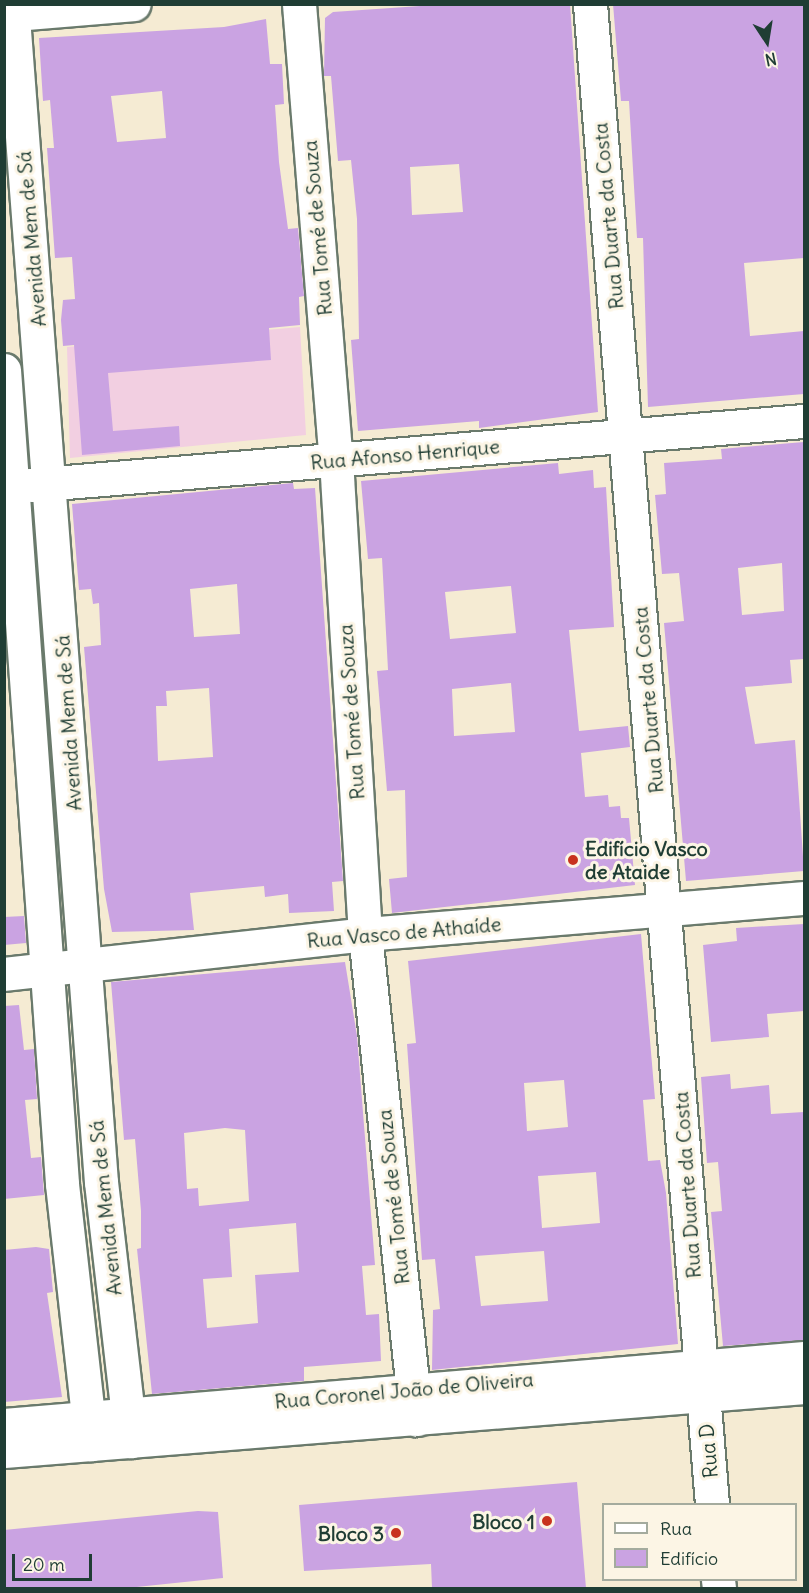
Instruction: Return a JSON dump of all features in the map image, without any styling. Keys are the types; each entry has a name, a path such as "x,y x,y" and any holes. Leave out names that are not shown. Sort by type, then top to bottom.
{"street":[{"path":"10,11 134,4"},
{"name":"Rua Tomé de Souza","path":"298,4 336,460 365,934 414,1404"},
{"name":"Rua Duarte da Costa","path":"590,4 703,1382"},
{"name":"Avenida Mem de Sá","path":"10,11 18,248 51,483 101,1182 130,1428"},
{"name":"Avenida Mem de Sá","path":"4,370 8,487 30,711 62,1184 90,1431"},
{"name":"Rua Afonso Henrique","path":"8,487 804,421"},
{"path":"30,711 67,708"},
{"name":"Rua Vasco de Athaíde","path":"4,974 49,971 365,934 804,898"},
{"path":"62,1184 101,1182"},
{"name":"Rua Coronel João de Oliveira","path":"703,1382 804,1358"},
{"name":"Rua Coronel João de Oliveira","path":"4,1425 90,1431 703,1382 804,1388"},
{"name":"Rua D","path":"703,1382 712,1503"},
{"name":"Rua Coronel João de Oliveira","path":"4,1451 90,1431"}],"shaded area":[{"path":"300,327 306,435 70,458 67,347"}],"building":[{"path":"449,4 570,4 598,412 479,428 479,421 358,431 351,340 359,339 357,219 351,160 338,161 331,76 324,76 325,18 333,12","holes":["459,164 463,212 412,215 410,167"]},
{"path":"613,4 804,4 804,258 744,263 750,336 804,331 804,394 648,407 643,238 637,238 629,101 621,101"},
{"path":"266,19 270,64 282,64 284,104 275,105 279,162 288,229 298,228 304,296 299,297 300,325 269,328 271,360 108,373 113,431 179,426 180,446 82,455 74,345 63,346 61,320 63,300 75,299 72,257 55,258 47,148 54,148 50,100 43,101 39,38 224,27","holes":["162,91 166,138 117,142 111,96"]},
{"path":"804,442 804,659 790,660 792,683 745,687 755,744 795,740 804,871 686,881 664,623 684,621 679,573 662,574 655,495 666,494 664,463 722,459 721,449","holes":["782,563 784,611 742,615 738,568"]},
{"path":"558,463 559,474 593,470 594,488 606,487 614,627 569,630 579,731 628,726 630,747 581,753 585,797 608,795 609,807 620,806 621,818 629,818 635,885 392,913 389,879 407,877 405,790 387,791 377,671 388,670 382,558 368,559 361,481","holes":["511,586 516,633 450,639 445,592","511,683 515,732 454,736 452,689"]},
{"path":"293,483 294,489 315,488 343,881 332,882 334,911 289,913 288,894 265,897 264,886 190,893 194,930 112,932 104,889 84,647 101,645 99,603 93,604 91,589 79,590 72,504","holes":["237,584 240,634 194,637 190,589","209,688 213,757 158,761 156,706 167,706 166,691"]},
{"path":"24,916 26,943 4,945 4,917"},
{"path":"804,924 804,1011 767,1014 769,1037 711,1042 703,945 737,941 736,928"},
{"path":"641,934 655,1099 643,1100 648,1161 660,1160 666,1193 678,1344 432,1370 433,1310 440,1309 435,1259 422,1260 407,1044 416,1043 408,961","holes":["564,1080 568,1127 527,1131 524,1083","596,1172 600,1223 542,1228 538,1176","544,1251 548,1301 481,1306 475,1256"]},
{"path":"345,962 357,1036 375,1265 362,1266 366,1315 379,1314 381,1361 304,1367 304,1381 152,1394 137,1249 141,1248 141,1211 135,1139 124,1140 111,982","holes":["225,1128 245,1130 249,1201 199,1206 198,1188 187,1189 184,1133","296,1223 299,1272 255,1275 258,1323 207,1328 203,1279 232,1277 229,1229"]},
{"path":"19,1005 24,1050 34,1049 37,1099 25,1100 31,1158 41,1157 44,1195 4,1199 4,1006"},
{"path":"730,1074 731,1089 769,1085 771,1114 804,1112 804,1340 723,1346 711,1212 722,1211 718,1162 707,1163 701,1077"},
{"path":"36,1247 49,1249 53,1292 47,1293 62,1397 4,1402 4,1250"},
{"path":"577,1482 586,1588 432,1588 431,1564 304,1571 299,1505"},
{"path":"198,1511 218,1512 223,1578 127,1588 4,1588 4,1530"}],"place":[{"name":"Edifício Vasco de Ataide","path":"573,860"},
{"name":"Bloco 1","path":"547,1521"},
{"name":"Bloco 3","path":"396,1533"}]}
